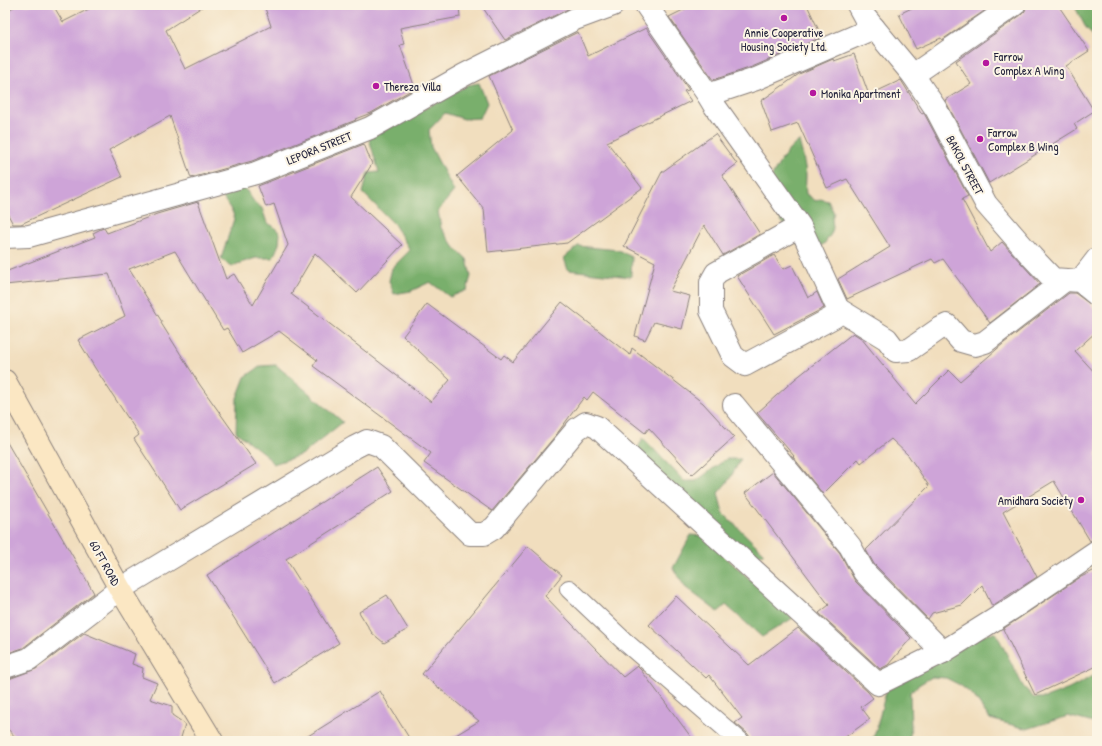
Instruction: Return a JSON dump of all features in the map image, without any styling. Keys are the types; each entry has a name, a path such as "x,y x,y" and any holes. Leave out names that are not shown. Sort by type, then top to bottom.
{"street":[{"path":"646,5 714,105 800,226 838,309 887,339 896,351 909,350 947,325 961,341 975,345 985,342 1072,280 1097,259"},
{"name":"BAKOL STREET","path":"858,5 864,16 913,75 936,109 986,204 1053,279 1072,280 1097,295"},
{"path":"913,75 1014,5"},
{"name":"LEPORA STREET","path":"5,237 28,236 256,173 370,128 464,75 599,7"},
{"path":"708,95 756,79 874,28"},
{"path":"800,226 716,273 711,282 710,311 733,356 745,365 834,317 838,309"},
{"name":"60 FT ROAD","path":"5,381 120,589 212,741"},
{"path":"734,405 850,546 864,572 943,652"},
{"path":"5,667 29,659 120,589 355,446 366,441 381,446 470,534 484,534 494,528 577,429 586,423 596,428 878,684 943,652 1013,608 1097,551"}],"lane":[{"path":"569,589 623,640 740,741"}],"green space":[{"path":"1074,5 1097,5 1097,39 1087,30"},
{"path":"479,83 487,103 480,118 464,119 445,113 429,130 431,147 454,191 438,211 441,228 455,248 467,259 471,276 467,290 450,297 430,282 411,291 394,294 389,281 392,268 410,250 394,224 363,193 368,173 379,172 369,139 468,85"},
{"path":"799,141 806,171 806,194 816,201 820,199 828,201 834,213 832,218 833,228 831,234 824,244 812,250 797,244 793,240 770,202 765,190 775,170 788,151"},
{"path":"244,187 255,203 262,208 267,223 273,226 280,233 279,244 273,258 256,258 232,267 221,259 234,219 233,213 224,199 217,193"},
{"path":"578,246 618,250 632,257 631,277 568,270 564,258"},
{"path":"276,365 343,422 303,454 273,464 266,455 236,432 237,398 245,377 261,366"},
{"path":"643,438 684,481 696,481 726,459 741,459 729,480 718,493 723,513 764,553 752,558 636,452"},
{"path":"691,535 702,536 793,618 762,637 726,605 718,612 685,587 673,568"},
{"path":"988,633 996,633 1023,686 1034,698 1046,698 1069,689 1097,674 1097,724 1068,716 1027,729 990,719 973,695 960,685 946,678 932,677 910,692 911,729 909,741 872,741 886,691"}],"building":[{"path":"17,5 53,5 63,22 97,5 205,5 166,30 185,69 271,26 264,5 459,5 460,17 400,28 404,44 400,45 415,88 371,113 355,119 356,120 252,161 191,178 170,116 109,150 122,177 21,224 13,224 5,209 5,12"},
{"path":"481,5 567,5 568,9 505,40"},
{"path":"693,5 807,5 822,37 752,67 713,80 669,17"},
{"path":"918,5 989,5 990,7 942,40 941,38 916,49 899,14"},
{"path":"1026,5 1058,5 1089,51 1066,66 1094,111 1074,124 1077,129 989,183 945,100 971,84 956,61 1021,15 1025,11"},
{"path":"646,28 689,90 684,91 691,101 607,142 642,188 567,243 488,252 484,209 457,176 513,130 489,76 578,32 588,56"},
{"path":"854,54 869,95 901,80 922,114 924,113 968,196 962,199 990,252 1002,242 1040,284 990,323 943,259 935,263 932,259 847,299 838,279 890,247 847,179 827,188 798,123 772,132 761,101 799,74 833,59 834,61"},
{"path":"715,134 737,164 722,175 760,234 723,255 704,225 670,291 690,296 682,329 654,322 645,340 635,336 655,262 624,246 662,172"},
{"path":"364,144 372,164 351,197 402,245 357,293 315,253 291,294 431,402 450,380 403,336 427,304 501,359 504,355 513,362 562,302 630,355 632,348 703,403 734,437 692,475 649,428 645,433 593,392 587,400 584,397 556,435 492,511 424,463 431,453 313,366 317,360 279,331 242,353 227,328 223,330 175,251 129,269 200,385 256,464 180,510 134,439 139,435 78,340 125,316 109,274 5,285 5,272 95,237 93,233 101,229 104,228 107,233 157,214 198,202 226,279 234,274 253,305 288,245 274,204 266,207 258,186"},
{"path":"774,255 783,269 792,265 808,298 817,292 824,308 774,334 737,276"},
{"path":"1069,293 1075,293 1091,305 1097,312 1097,331 1075,351 1097,375 1097,539 1090,541 1054,481 1003,512 1037,577 992,606 982,585 962,605 932,613 928,619 874,564 866,550 929,486 908,455 891,439 861,463 858,459 823,494 793,457 794,456 757,413 795,379 853,333 861,338 915,404 949,370 960,381 1004,343"},
{"path":"5,439 94,593 23,648 5,654"},
{"path":"377,467 393,491 286,559 339,643 275,683 207,575"},
{"path":"773,472 840,553 855,581 911,638 888,665 880,669 819,613 829,605 745,493"},
{"path":"528,546 562,575 545,596 623,677 637,666 694,741 446,741 479,721 422,674"},
{"path":"1097,569 1097,666 1035,695 1003,629 1079,578"},
{"path":"387,595 408,629 384,643 372,633 359,612"},
{"path":"676,596 749,665 798,628 873,698 861,707 870,719 840,741 750,741 750,737 747,733 735,723 742,718 709,675 706,678 649,625"},
{"path":"84,633 135,654 132,664 143,668 142,677 157,683 150,699 172,706 172,715 185,724 180,741 19,741 5,726 5,679 9,679 36,669"},
{"path":"380,691 411,741 300,741"}],"place":[{"name":"Annie Cooperative Housing Society Ltd.","path":"784,18"},
{"name":"Farrow Complex A Wing","path":"986,63"},
{"name":"Thereza Villa","path":"376,86"},
{"name":"Monika Apartment","path":"813,93"},
{"name":"Farrow Complex B Wing","path":"980,139"},
{"name":"Amidhara Society","path":"1081,500"}]}
